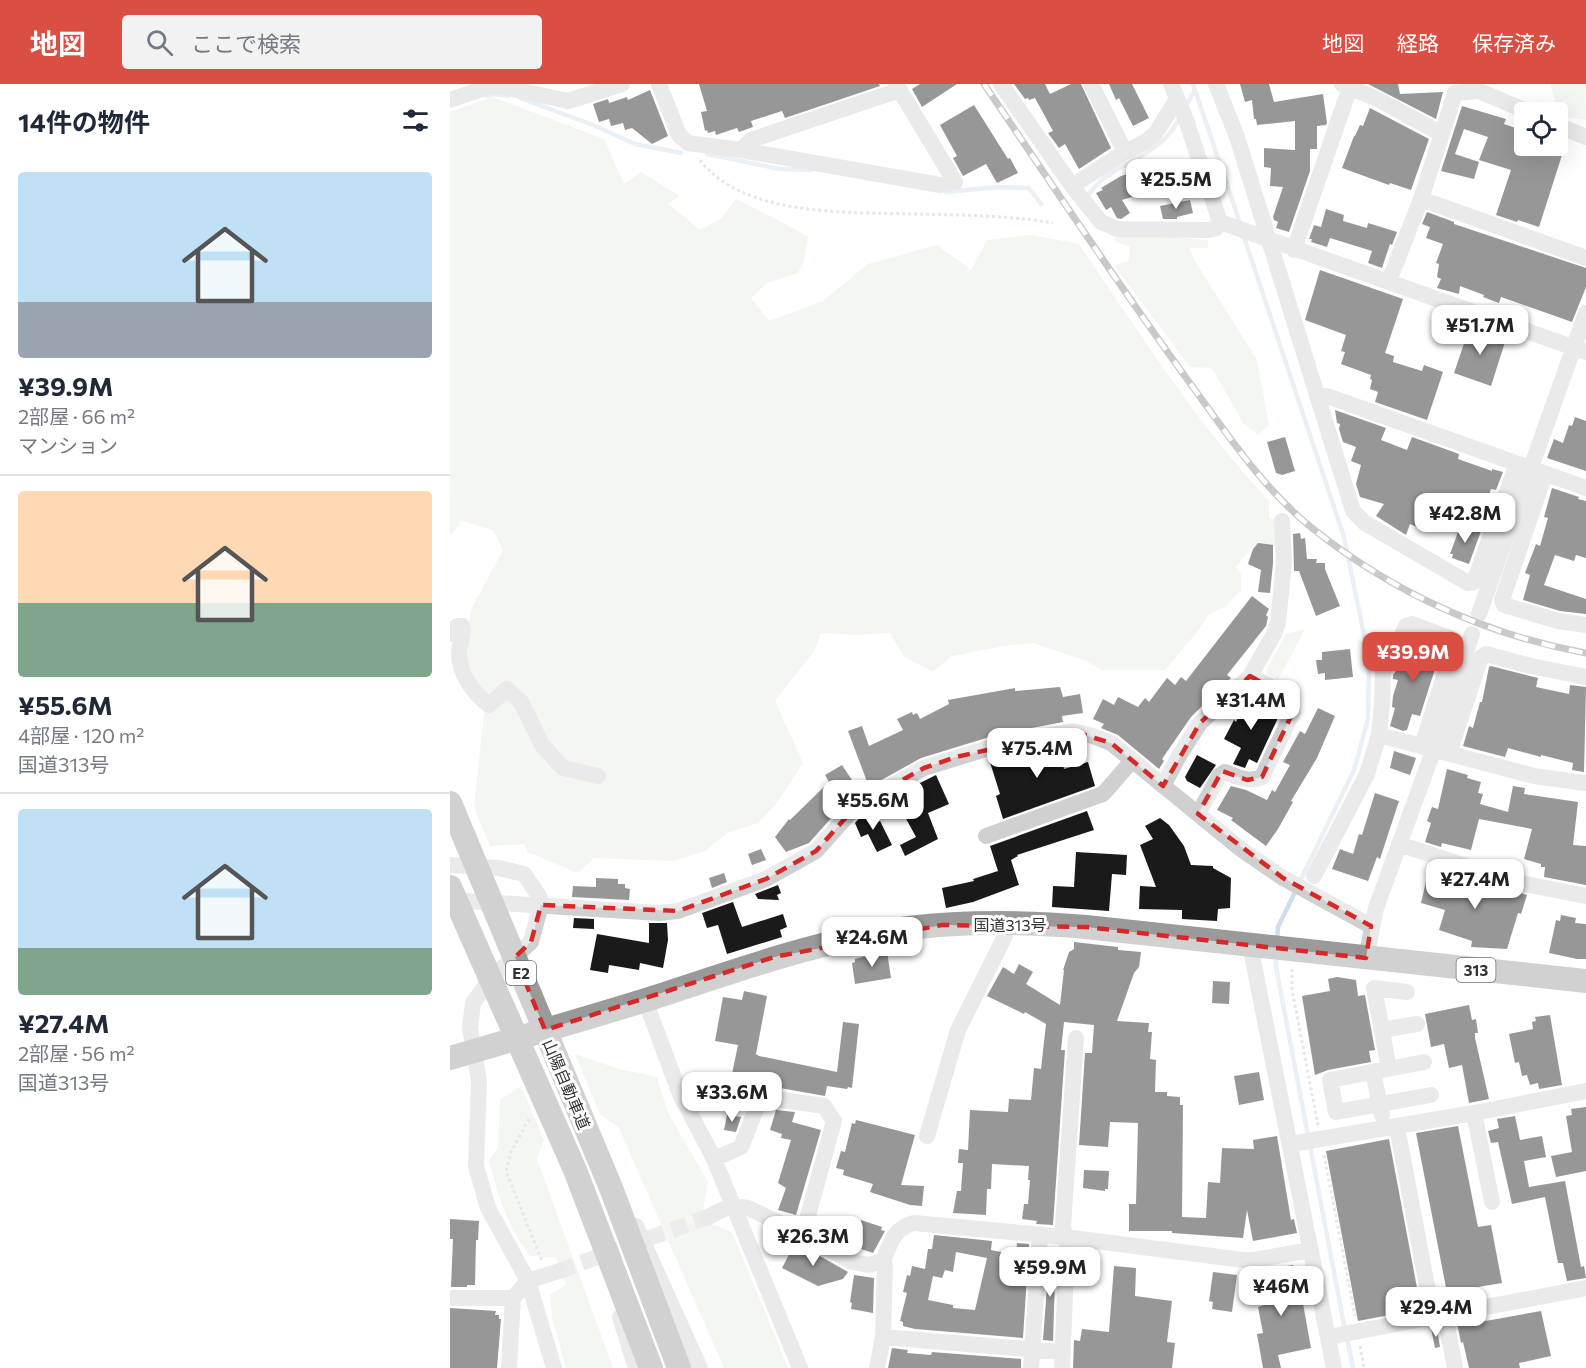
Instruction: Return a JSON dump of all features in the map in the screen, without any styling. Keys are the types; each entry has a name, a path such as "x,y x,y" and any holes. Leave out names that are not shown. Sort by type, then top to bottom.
{"highway":[{"name":"山陽自動車道","path":"453,809 586,1129 645,1275 679,1368"},
{"name":"山陽自動車道","path":"450,887 575,1170 651,1368"},
{"name":"国道313号","path":"450,1058 645,1000 774,957 907,928 1006,923 1086,927 1275,951 1586,981"}],"street":[{"path":"450,100 494,85 568,101 622,84"},
{"path":"659,84 679,135 688,143 741,150 940,185 955,182 898,87 751,140 741,150"},
{"path":"1001,84 1072,186 1101,222 1117,229 1209,230 1226,225 1580,350"},
{"path":"1091,84 1125,152"},
{"path":"1216,84 1237,137 1262,237 1317,396 1353,511 1365,522 1468,583 1474,582 1531,469"},
{"path":"1294,250 1346,86 1379,100 1440,133"},
{"path":"1389,281 1421,199 1440,133 1455,93 1479,91 1514,106"},
{"path":"1072,186 1145,142 1155,134 1179,102"},
{"path":"1179,102 1226,225"},
{"path":"1568,130 1586,137"},
{"path":"1421,199 1586,258"},
{"path":"1479,614 1531,469 1580,350 1586,313"},
{"path":"1317,396 1327,396 1586,488"},
{"path":"1531,469 1502,600 1504,604 1558,621 1586,625"},
{"path":"1163,786 1200,723 1250,676 1275,634 1284,563 1282,521"},
{"path":"1314,876 1367,774 1378,735 1383,671 1393,657 1406,626 1412,624 1452,639 1454,645 1435,749"},
{"path":"450,634 457,626 462,626 464,634 459,654 463,671 471,688 482,699 489,705 507,689 521,702 542,745 563,768 598,776"},
{"path":"1366,958 1376,908 1435,749 1472,634"},
{"path":"1435,749 1481,657 1486,654 1586,677"},
{"path":"1198,814 1220,776 1225,772 1247,780 1262,777 1293,712 1289,698 1250,676"},
{"path":"450,900 659,913 678,911 766,879 816,851 857,805 924,768 999,745 1072,731 1111,743 1131,762 1242,850 1303,890 1371,926"},
{"path":"1378,735 1534,776 1586,783"},
{"path":"986,836 1103,794 1131,762"},
{"path":"1399,844 1515,882 1586,896"},
{"path":"450,865 499,868 524,874 539,896 540,905 531,942 491,978 473,1003 470,1028 480,1081 476,1166 488,1208 528,1281 554,1368"},
{"path":"927,1136 958,1030 1005,936 1006,923"},
{"path":"1275,951 1307,1142 1311,1250 1344,1334 1334,1368"},
{"path":"1407,992 1374,988 1382,1030 1380,1104 1391,1128 1439,1317 1455,1368"},
{"path":"645,1000 680,1094 714,1159 800,1368"},
{"path":"1382,1030 1417,1024"},
{"path":"882,1336 1032,1349 1063,1360 1068,1245 1063,1226 1076,1038"},
{"path":"1425,1062 1330,1080 1336,1112 1431,1095"},
{"path":"1307,1142 1474,1113 1586,1090"},
{"path":"714,1159 741,1147 760,1096 824,1106 834,1121 803,1234"},
{"path":"1341,1112 1346,1135"},
{"path":"1474,1113 1492,1202"},
{"path":"586,1129 626,1202 700,1368"},
{"path":"558,1133 636,1368"},
{"path":"708,1217 732,1205 748,1208 803,1234 852,1262 868,1265 883,1261"},
{"path":"878,1368 882,1336 885,1266 883,1261 894,1236 902,1227 914,1223 1065,1237 1243,1260 1311,1250"},
{"path":"1030,1368 1040,1235"},
{"path":"509,1368 513,1298 528,1281 554,1273"},
{"path":"1344,1334 1586,1288"},
{"path":"450,1298 513,1298"}],"path":[{"path":"688,143 704,165 724,182 748,194 785,205 818,211 1020,217 1053,223"},
{"path":"1275,951 1292,990 1307,1142 1344,1334 1364,1368"},
{"path":"529,1119 510,1152 506,1171 554,1273"}],"highlighted area":[{"path":"1250,676 1289,698 1293,712 1262,777 1247,780 1222,771 1198,814 1283,878 1371,926 1366,958 1086,927 942,925 774,957 545,1030 515,957 531,942 541,905 678,911 766,879 816,851 857,805 924,768 956,757 1072,731 1111,743 1163,786 1200,723"}],"shaded area":[{"path":"1550,84 1586,84 1586,120 1568,117 1568,102 1556,102"},
{"path":"493,97 604,139 624,184 641,172 680,196 668,204 700,230 722,218 736,199 808,236 804,261 798,273 767,283 751,298 769,321 823,301 868,264 937,245 971,270 987,240 1032,235 1079,244 1193,409 1269,501 1269,518 1279,520 1282,540 1269,547 1254,545 1236,567 1241,574 1241,590 1226,606 1208,615 1201,627 1165,670 1102,670 1084,660 1033,643 952,656 933,672 904,657 890,633 856,635 821,633 814,651 775,701 803,763 776,804 758,823 727,833 705,851 674,861 594,858 578,873 527,852 525,844 490,846 474,807 484,714 490,701 465,669 466,644 471,610 503,550 493,530 462,521 450,536 450,112"},
{"path":"1118,232 1208,240 1208,248 1189,248 1257,360 1269,425 1258,435 1243,423 1212,368 1190,367 1114,265 1129,261 1130,247 1114,241"},
{"path":"1305,629 1278,680 1265,673 1286,634"},
{"path":"575,1054 619,1069 657,1077 668,1113 708,1182 703,1210 712,1224 732,1232 788,1368 724,1368 619,1128 600,1114"},
{"path":"521,1086 544,1140 537,1159 613,1368 566,1368 552,1317 550,1295 566,1285 556,1258 530,1256 515,1234 500,1198 489,1159 498,1149 500,1100"}],"building":[{"path":"699,84 879,84 880,86 785,118 782,111 751,121 753,127 739,132 737,128 716,135 715,131 708,133 707,130 705,131 701,112 707,111"},
{"path":"920,84 957,84 922,107 912,89"},
{"path":"1014,84 1045,84 1050,94 1071,84 1081,84 1111,148 1079,169 1065,144 1059,148 1048,133 1053,131 1035,98 1025,99"},
{"path":"1109,84 1132,84 1149,118 1133,126 1119,98 1116,100"},
{"path":"1240,84 1269,84 1274,102 1323,94 1327,123 1317,126 1317,149 1310,149 1310,171 1289,232 1276,228 1278,222 1273,217 1283,187 1270,186 1271,168 1264,167 1264,148 1295,150 1295,121 1257,125 1252,100 1245,102"},
{"path":"1368,84 1398,84 1400,94 1443,92 1436,119"},
{"path":"650,90 668,136 652,144 632,128 625,130 623,123 611,126 609,119 599,122 593,104 608,99 609,103 627,97 628,100"},
{"path":"974,105 1018,173 997,183 986,164 963,176 953,158 957,156 940,125"},
{"path":"1462,106 1506,119 1504,124 1514,128 1514,156 1562,156 1539,227 1496,215 1511,170 1479,160 1488,137 1464,129 1455,154 1479,162 1474,179 1441,171"},
{"path":"1370,108 1429,139 1411,190 1390,183 1389,185 1342,168 1354,136 1360,125 1363,126"},
{"path":"1144,169 1151,191 1122,200 1130,213 1121,219 1117,218 1111,207 1106,210 1096,193 1121,176"},
{"path":"1190,200 1193,213 1177,217 1177,219 1163,219 1160,206"},
{"path":"1326,209 1344,215 1343,221 1367,228 1368,223 1397,232 1392,245 1390,244 1382,268 1368,263 1372,251 1330,238 1327,247 1311,242 1312,239 1309,239 1314,225 1321,227"},
{"path":"1427,212 1454,222 1454,224 1586,268 1586,287 1572,322 1501,297 1499,303 1460,286 1459,294 1437,288 1441,279 1437,277 1439,264 1436,263 1443,244 1426,238 1430,227 1422,224"},
{"path":"1320,270 1403,299 1385,353 1394,356 1393,362 1422,371 1424,365 1443,372 1427,420 1375,402 1378,392 1370,389 1371,375 1341,364 1345,352 1341,351 1346,335 1305,320"},
{"path":"1471,323 1485,327 1484,333 1506,339 1491,386 1454,373"},
{"path":"1335,410 1386,428 1381,440 1407,450 1412,437 1459,454 1458,459 1492,471 1492,469 1503,472 1496,490 1491,489 1486,505 1463,497 1457,514 1431,504 1422,529 1410,524 1406,535 1376,516 1384,504 1360,497 1356,484 1361,465 1351,461 1356,447 1343,442"},
{"path":"1575,417 1586,421 1586,471 1547,458 1554,439 1563,443 1569,425 1572,426"},
{"path":"1285,437 1295,471 1282,475 1276,473 1267,442"},
{"path":"1552,488 1586,501 1586,558 1576,555 1574,561 1555,555 1544,585 1586,599 1586,614 1560,611 1523,600 1530,575 1525,573 1536,544 1540,546 1548,518 1544,517"},
{"path":"1461,524 1481,531 1469,564 1452,558 1453,554 1450,554"},
{"path":"1300,533 1301,539 1305,538 1307,559 1317,559 1316,563 1325,563 1325,569 1340,606 1316,616 1299,571 1294,571 1293,534"},
{"path":"1258,543 1273,545 1270,593 1258,592 1261,570 1248,564 1253,549"},
{"path":"1252,596 1269,609 1266,615 1268,617 1266,626 1227,675 1231,678 1191,717 1162,759 1164,761 1159,769 1118,735 1101,728 1104,724 1093,719 1103,699 1114,705 1118,697 1138,707 1145,698 1149,702 1167,678 1175,685 1181,677 1186,681"},
{"path":"1414,636 1426,641 1425,644 1441,650 1420,716 1412,714 1407,730 1403,731 1390,726 1395,708 1392,707 1393,696 1398,680 1393,679 1393,675 1398,668 1402,669"},
{"path":"1350,649 1353,677 1325,680 1325,673 1318,674 1316,660 1322,660 1322,652"},
{"path":"1491,666 1538,678 1536,687 1569,694 1570,685 1586,687 1584,772 1572,770 1573,763 1541,755 1541,757 1508,748 1505,757 1463,746 1469,726 1473,728"},
{"path":"1060,687 1063,697 1080,694 1083,713 1062,716 1063,722 996,735 921,758 869,787 848,731 862,726 869,746 903,730 897,719 912,712 913,715 917,713 920,719 949,704 948,700 1015,688 1015,691"},
{"path":"1250,693 1263,699 1259,708 1277,717 1277,720 1257,763 1249,759 1245,768 1233,764 1241,748 1224,739 1234,720 1236,722"},
{"path":"1318,708 1335,716 1317,758 1291,801 1293,802 1278,829 1266,846 1231,820 1233,818 1217,810 1231,786 1267,800 1272,790 1275,792 1290,765 1283,762 1300,731 1305,734"},
{"path":"1059,744 1064,769 1088,762 1095,786 1003,819 996,796 1000,794 989,759"},
{"path":"1394,751 1416,758 1410,775 1390,768"},
{"path":"1197,755 1216,765 1200,788 1187,781 1185,777"},
{"path":"842,765 860,792 849,798 809,843 786,852 775,837 789,819 829,782 825,775"},
{"path":"1447,769 1468,775 1467,778 1481,782 1478,793 1483,794 1480,804 1508,812 1513,786 1525,788 1524,794 1578,802 1573,845 1586,846 1586,885 1544,877 1545,867 1524,859 1532,829 1479,819 1471,850 1442,843 1441,847 1425,842 1431,823 1427,821 1432,807 1438,809"},
{"path":"936,775 949,804 928,813 938,839 905,856 900,845 916,837 897,802 905,798 902,792"},
{"path":"1375,793 1399,801 1380,859 1377,857 1368,881 1332,869 1340,849 1353,854 1359,834 1362,835"},
{"path":"871,809 892,845 877,852 868,834 861,837 855,823"},
{"path":"1087,811 1094,830 1017,855 1011,860 1019,885 973,902 946,908 942,888 974,881 973,879 998,871 990,846"},
{"path":"1160,818 1169,825 1184,846 1191,865 1213,866 1231,878 1230,908 1218,909 1217,921 1182,919 1182,910 1139,909 1140,886 1156,887 1140,845 1153,839 1145,826"},
{"path":"761,849 766,860 752,865 748,854"},
{"path":"1076,852 1127,855 1126,875 1112,874 1109,911 1052,907 1053,886 1074,887"},
{"path":"724,873 727,882 712,888 709,878"},
{"path":"1428,873 1461,883 1463,876 1527,895 1521,914 1518,913 1507,949 1471,947 1472,941 1439,930 1445,910 1421,903"},
{"path":"596,878 618,879 618,884 625,884 625,888 630,889 629,900 572,897 573,886 596,887"},
{"path":"778,885 781,893 777,895 779,900 758,899 755,894"},
{"path":"733,902 742,927 783,914 787,927 780,930 782,937 727,954 718,925 707,928 702,913"},
{"path":"1561,915 1576,918 1575,923 1586,924 1586,959 1549,953 1556,920 1560,921"},
{"path":"574,918 594,919 594,929 573,928"},
{"path":"649,923 667,923 668,940 663,968 640,963 639,970 609,965 608,973 590,970 597,934 649,943"},
{"path":"1074,942 1141,952 1139,967 1134,973 1117,1021 1149,1023 1148,1032 1152,1032 1150,1059 1156,1060 1155,1092 1167,1092 1167,1096 1180,1097 1180,1105 1183,1105 1182,1217 1206,1218 1208,1182 1220,1183 1222,1148 1254,1149 1253,1140 1277,1136 1291,1220 1294,1219 1297,1233 1253,1241 1247,1210 1243,1238 1172,1233 1172,1231 1129,1231 1129,1204 1136,1204 1138,1123 1110,1122 1108,1147 1079,1145 1085,1053 1092,1053 1094,1025 1064,1022 1061,1050 1065,1050 1053,1225 1036,1224 1037,1221 1022,1219 1024,1204 1028,1204 1029,1166 992,1164 991,1189 987,1189 986,1215 953,1213 957,1191 961,1191 963,1163 958,1163 959,1149 968,1150 970,1110 1008,1112 1009,1099 1031,1100 1034,1068 1041,1069 1046,1024 1025,1012 1024,1014 987,996 1003,967 1014,974 1019,964 1033,972 1026,984 1060,1005 1063,970 1069,952 1074,949"},
{"path":"887,951 891,978 855,984 852,963 855,959"},
{"path":"1337,977 1356,980 1358,996 1365,995 1375,1050 1369,1051 1371,1062 1328,1070 1315,1075 1302,996 1330,991 1328,979"},
{"path":"1213,981 1230,982 1229,1004 1212,1003"},
{"path":"744,991 767,996 756,1054 759,1056 837,1072 843,1022 859,1024 852,1088 827,1086 825,1096 753,1083 752,1087 742,1085 738,1111 722,1108 725,1092 728,1093 738,1045 715,1041 723,997 742,1000"},
{"path":"1469,1005 1472,1020 1476,1019 1478,1033 1475,1033 1475,1038 1489,1099 1469,1103 1462,1065 1449,1068 1444,1044 1431,1047 1425,1014"},
{"path":"1550,1015 1562,1085 1539,1089 1538,1083 1530,1085 1527,1075 1522,1076 1519,1062 1515,1063 1509,1034 1533,1029 1532,1022 1536,1021 1535,1017"},
{"path":"1259,1072 1264,1100 1239,1105 1234,1076"},
{"path":"1586,1107 1586,1171 1556,1177 1551,1156 1572,1152 1566,1116 1572,1115 1571,1109"},
{"path":"776,1110 795,1112 792,1122 821,1130 796,1215 778,1210 786,1188 778,1183 791,1140 781,1138 782,1134 770,1130"},
{"path":"727,1115 741,1117 736,1132 724,1130"},
{"path":"1515,1116 1520,1140 1542,1136 1546,1157 1524,1161 1529,1187 1565,1181 1581,1267 1584,1266 1586,1278 1567,1281 1563,1263 1558,1263 1545,1197 1512,1204 1498,1142 1491,1143 1488,1131 1499,1128 1497,1119"},
{"path":"856,1120 915,1135 901,1185 924,1186 922,1206 910,1205 870,1192 873,1184 843,1175 844,1170 836,1168 841,1151 845,1152 852,1123 855,1124"},
{"path":"1458,1126 1478,1227 1491,1225 1502,1283 1472,1288 1473,1292 1462,1294 1464,1301 1449,1303 1416,1133"},
{"path":"1389,1139 1421,1309 1358,1321 1326,1151"},
{"path":"1084,1170 1109,1171 1108,1189 1105,1191 1083,1188"},
{"path":"450,1219 479,1221 478,1240 476,1240 475,1285 451,1287 453,1239 450,1239"},
{"path":"861,1220 882,1227 881,1230 885,1231 873,1253 843,1243 848,1227 857,1230"},
{"path":"934,1235 992,1241 991,1250 1016,1255 1017,1243 1029,1244 1023,1338 903,1326 903,1322 900,1321 907,1293 903,1292 907,1275 910,1276 912,1266 925,1269 928,1249 932,1249","holes":["956,1252 987,1258 975,1310 953,1308 953,1305 928,1300 933,1276 942,1278 945,1270 953,1272"]},
{"path":"795,1243 848,1272 843,1279 818,1286 782,1268"},
{"path":"1050,1247 1056,1247 1053,1341 1043,1340"},
{"path":"1293,1265 1299,1299 1302,1298 1311,1348 1278,1355 1281,1368 1263,1368 1257,1334 1263,1333 1258,1307 1264,1305 1260,1281 1266,1280 1264,1270"},
{"path":"1114,1266 1136,1268 1135,1296 1172,1301 1167,1342 1175,1343 1172,1368 1073,1368 1074,1340 1080,1341 1082,1329 1109,1332"},
{"path":"1213,1272 1237,1275 1232,1312 1212,1309 1213,1302 1209,1301"},
{"path":"854,1275 874,1278 873,1313 851,1309"},
{"path":"450,1308 496,1311 495,1315 499,1315 501,1319 497,1368 450,1368"},
{"path":"1541,1311 1551,1356 1519,1363 1520,1368 1469,1368 1457,1323 1480,1319 1480,1322"},
{"path":"1431,1328 1437,1328 1440,1347 1435,1348"},
{"path":"892,1348 908,1350 907,1353 931,1355 932,1352 1021,1359 1021,1368 888,1368"}],"waterway":[{"path":"1193,84 1240,223"},
{"path":"1186,106 1195,89"},
{"path":"487,96 494,94 509,96"},
{"path":"520,98 593,125 635,144 681,153"},
{"path":"1089,194 1109,174 1160,143 1180,118"},
{"path":"707,154 780,169 811,170"},
{"path":"946,192 998,187 1029,188 1041,204"},
{"path":"1243,234 1344,537 1369,659 1368,719 1354,770 1299,883"},
{"path":"1277,941 1278,927 1296,890"},
{"path":"1276,955 1276,967 1345,1330"},
{"path":"1347,1338 1353,1368"}],"tunnel":[{"path":"559,1271 708,1217"}],"railway":[{"path":"984,84 1161,343 1245,458 1276,495 1312,528 1343,551 1407,591 1441,608 1512,635 1586,653"}]}
